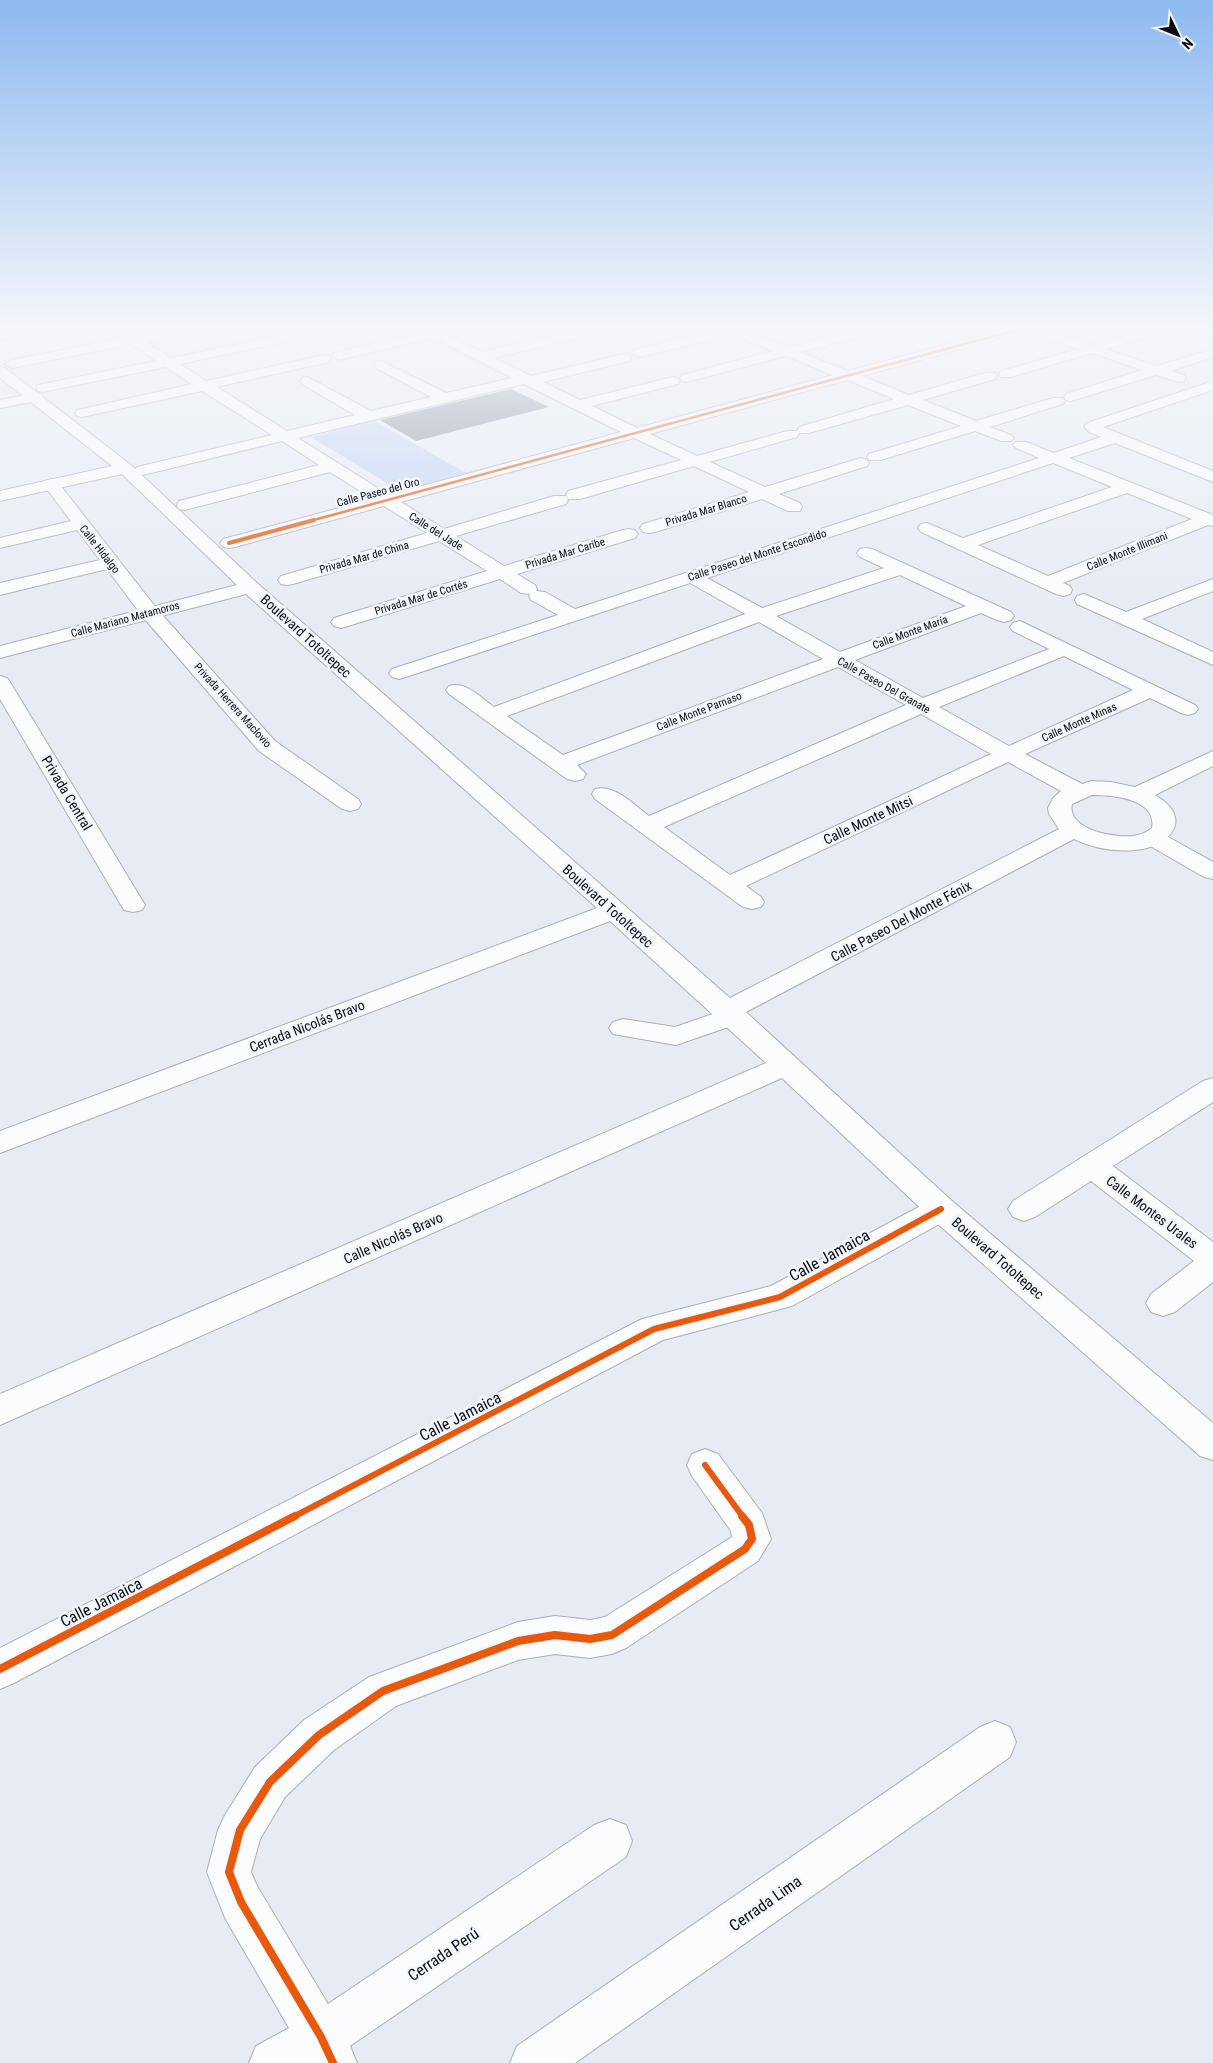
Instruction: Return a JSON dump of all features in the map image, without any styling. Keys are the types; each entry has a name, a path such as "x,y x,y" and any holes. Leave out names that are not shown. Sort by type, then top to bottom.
{"street":[{"name":"Boulevard Totoltepec","path":"75,424 125,468 250,587 730,1014 941,1209 1213,1444"},
{"name":"Calle del Jade","path":"266,424 533,593 574,616"},
{"path":"144,470 334,424"},
{"path":"618,424 794,507"},
{"name":"Calle Paseo del Oro","path":"229,543 668,424"},
{"name":"Privada Mar de China","path":"287,580 825,424"},
{"path":"970,424 1210,520"},
{"name":"Privada Mar Blanco","path":"649,528 985,424"},
{"path":"1097,424 1092,426 1094,429 1213,477"},
{"name":"Calle Paseo del Monte Escondido","path":"399,673 1115,438"},
{"path":"185,505 333,466"},
{"path":"0,496 125,468"},
{"name":"Calle Hidalgo","path":"50,484 150,613"},
{"path":"963,544 1128,487"},
{"path":"812,518 835,530"},
{"name":"Calle Monte Illimani","path":"1047,583 1210,520"},
{"path":"0,542 81,524"},
{"path":"927,528 1213,659"},
{"name":"Privada Mar Caribe","path":"501,572 629,534"},
{"path":"866,553 982,606 1188,709"},
{"path":"0,590 111,563"},
{"path":"492,715 761,615 900,569"},
{"name":"Privada Mar de Cortés","path":"341,622 501,572"},
{"name":"Calle Paseo Del Granate","path":"692,576 1008,754 1078,791"},
{"path":"1126,619 1213,586"},
{"name":"Calle Mariano Matamoros","path":"0,652 250,587"},
{"name":"Calle Monte María","path":"838,659 982,606"},
{"name":"Privada Herrera Maclovio","path":"150,613 267,746 350,804"},
{"path":"646,826 922,706 1065,649"},
{"name":"Calle Monte Parnaso","path":"559,764 838,659"},
{"name":"Privada Central","path":"0,682 133,905"},
{"path":"456,690 578,777"},
{"name":"Calle Monte Minas","path":"1008,754 1151,690"},
{"name":"Calle Monte Mitsi","path":"728,885 1008,754"},
{"path":"1137,795 1213,758"},
{"path":"1106,788 1137,795 1149,801 1158,809 1164,817 1165,825 1161,832 1153,838 1140,843 1105,842 1088,838 1074,830 1064,821 1060,812 1061,804 1067,796 1078,791 1106,788"},
{"path":"603,794 752,902"},
{"name":"Calle Paseo Del Monte Fénix","path":"624,1028 676,1036 730,1014 1074,830"},
{"path":"1153,838 1213,872"},
{"name":"Cerrada Nicolás Bravo","path":"0,1142 613,911"},
{"name":"Calle Nicolás Bravo","path":"0,1410 786,1065"},
{"path":"1024,1209 1209,1095"},
{"name":"Calle Montes Urales","path":"1091,1166 1213,1259"},
{"name":"Calle Jamaica","path":"0,1669 654,1329 780,1296 941,1209"},
{"path":"1163,1303 1213,1264"},
{"path":"327,2050 242,1902 229,1872 240,1830 270,1782 319,1735 383,1691 518,1641 554,1635 590,1639 612,1635 745,1549 752,1539 749,1525 705,1465"},
{"name":"Cerrada Lima","path":"534,2063 995,1742"},
{"name":"Cerrada Perú","path":"272,2063 327,2050 610,1841"}],"shaded area":[{"path":"361,424 380,424 466,473 400,491 311,437"}],"building":[{"path":"387,424 481,424 416,441"}],"cycle path":[{"path":"229,543 668,424"},
{"path":"0,1669 654,1329 780,1297 941,1209"},
{"path":"333,2063 321,2037 241,1902 229,1872 240,1830 270,1782 319,1735 383,1691 518,1641 555,1635 590,1639 612,1635 745,1549 752,1539 749,1525 705,1465"}]}
